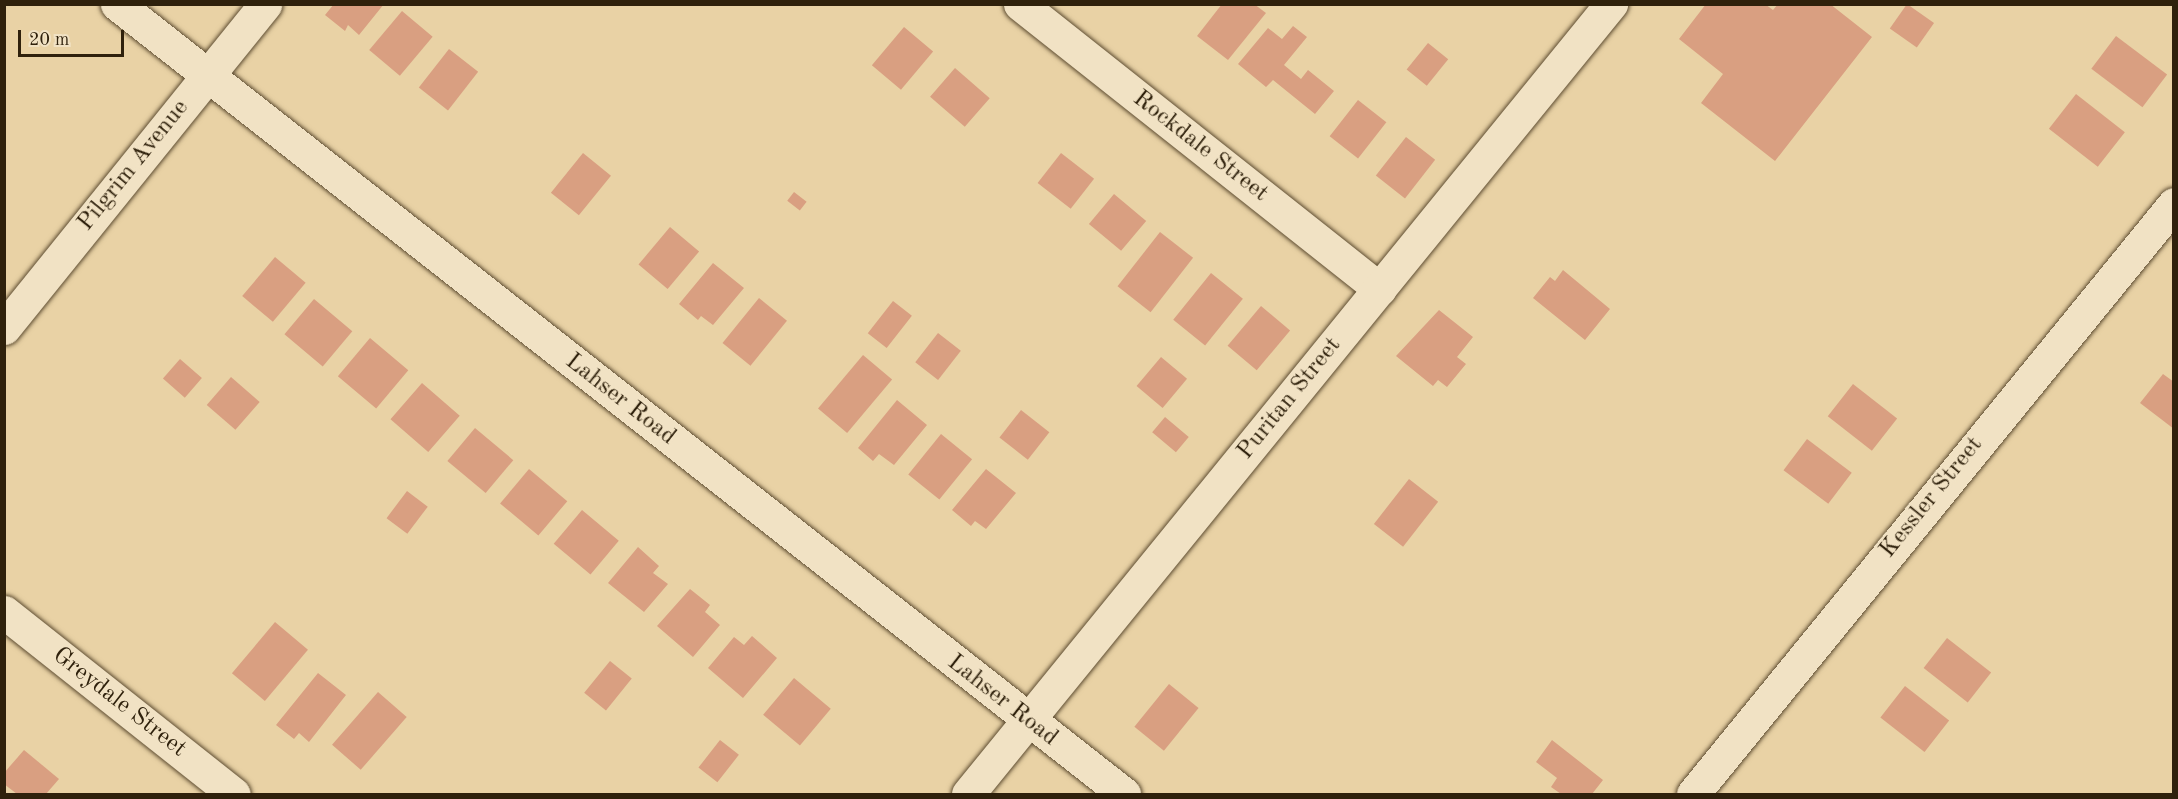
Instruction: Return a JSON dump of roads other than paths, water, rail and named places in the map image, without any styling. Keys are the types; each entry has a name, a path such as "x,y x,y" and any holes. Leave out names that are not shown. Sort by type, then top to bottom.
{"street":[{"name":"Lahser Road","path":"117,4 1028,722 1124,795"},
{"name":"Pilgrim Avenue","path":"4,328 266,4"},
{"name":"Rockdale Street","path":"1020,4 1380,289"},
{"name":"Puritan Street","path":"968,795 1611,4"},
{"name":"Kessler Street","path":"1693,795 2174,204"},
{"name":"Greydale Street","path":"4,612 234,795"}]}
